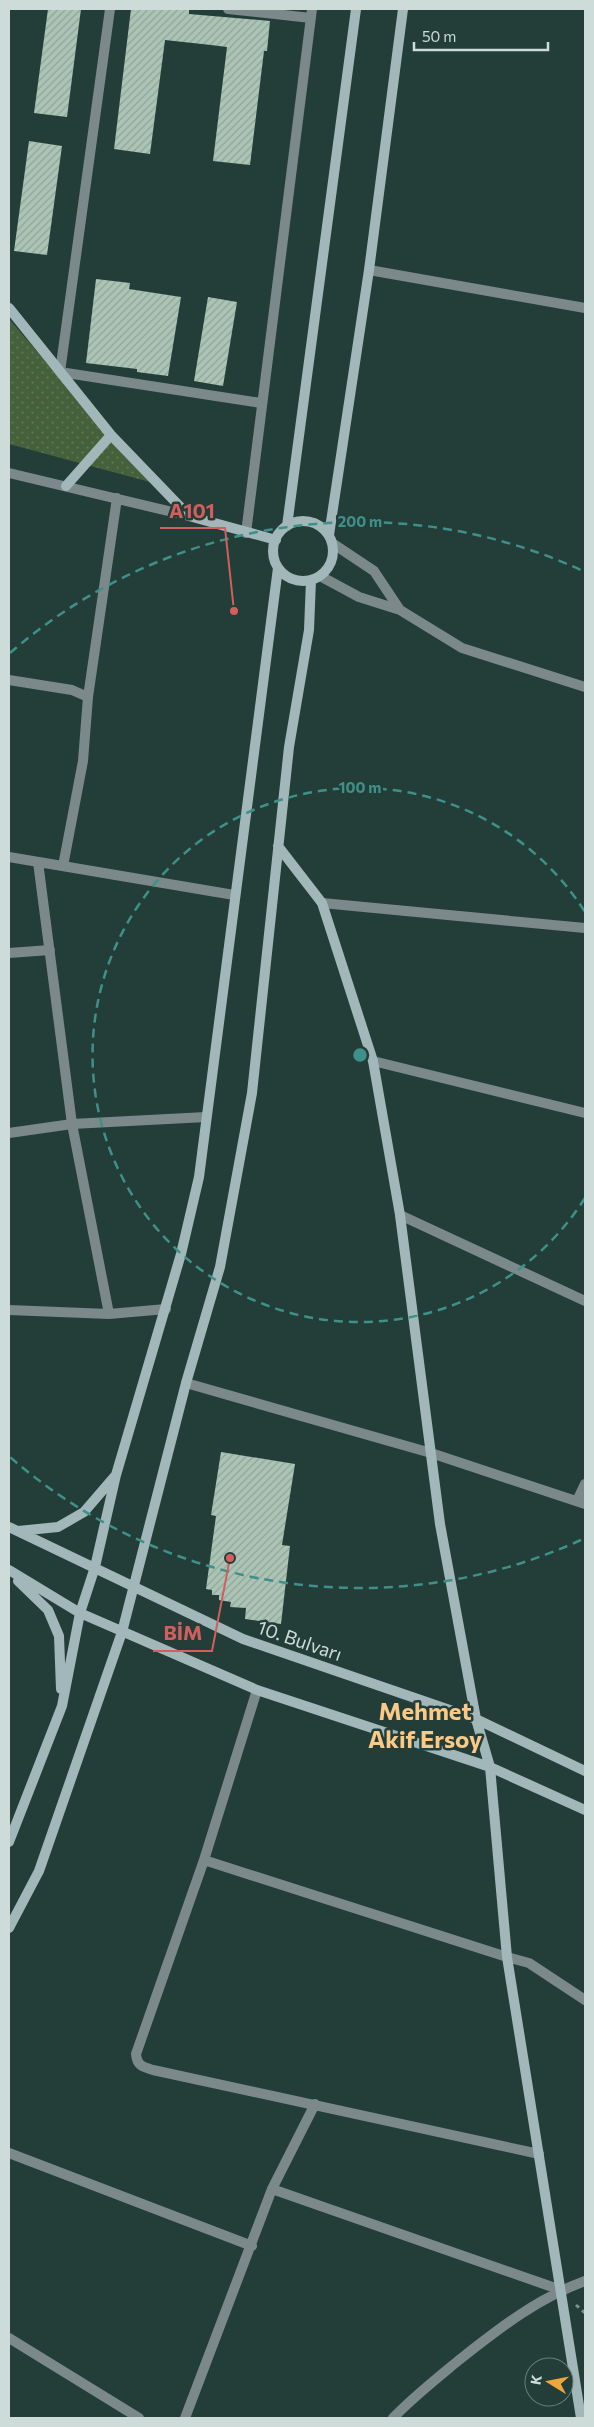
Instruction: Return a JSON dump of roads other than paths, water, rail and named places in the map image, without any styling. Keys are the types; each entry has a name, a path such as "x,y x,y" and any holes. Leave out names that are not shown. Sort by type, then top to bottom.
{"main road":[{"path":"287,526 356,9"},
{"path":"9,1928 38,1871 122,1632 186,1383 220,1267 252,1093 289,747 316,578 331,562 330,539 369,270 403,9"},
{"path":"9,308 112,435 189,516 276,540"},
{"path":"66,486 112,435"},
{"path":"316,578 293,579 278,568 274,559 276,540 287,526 296,522 314,523 330,539"},
{"path":"9,1842 62,1706 80,1613 95,1567 116,1475 166,1309 199,1177 234,895 278,568"},
{"path":"278,846 322,902 373,1060 400,1215 440,1524 476,1719 490,1767 507,1956 581,2418"},
{"path":"13,1529 58,1527 84,1512 116,1475"},
{"name":"10. Bulvarı","path":"13,1529 243,1639 476,1719 585,1771"},
{"path":"9,1571 80,1613 257,1690 490,1767 585,1810"},
{"path":"9,1571 48,1610 59,1636 62,1706"}],"street":[{"path":"110,9 60,372 261,403"},
{"path":"228,9 311,13 246,533"},
{"path":"369,270 585,308"},
{"path":"9,473 189,516"},
{"path":"63,866 83,761 88,697 117,498"},
{"path":"330,539 374,571 400,610"},
{"path":"316,578 359,597 400,610 462,648 585,687"},
{"path":"9,680 72,690 88,697"},
{"path":"9,857 234,895"},
{"path":"38,862 72,1124 110,1314"},
{"path":"322,902 585,928"},
{"path":"9,953 50,950"},
{"path":"373,1060 585,1113"},
{"path":"9,1133 72,1124 206,1117"},
{"path":"400,1215 585,1302"},
{"path":"9,1310 110,1314 166,1309"},
{"path":"186,1383 430,1453 581,1503 585,1484"},
{"path":"257,1690 204,1860 138,2048 137,2062 153,2070 539,2154"},
{"path":"204,1860 529,1963 585,2000"},
{"path":"185,2418 252,2246 272,2189 315,2104"},
{"path":"9,2153 252,2246"},
{"path":"272,2189 561,2290"},
{"path":"393,2418 410,2401 512,2318 561,2290 585,2281"},
{"path":"9,2338 139,2418"}],"place":[{"name":"A101","path":"234,611"},
{"name":"BİM","path":"230,1558"}],"district":[{"name":"Mehmet Akif Ersoy","path":"425,1724"}]}
